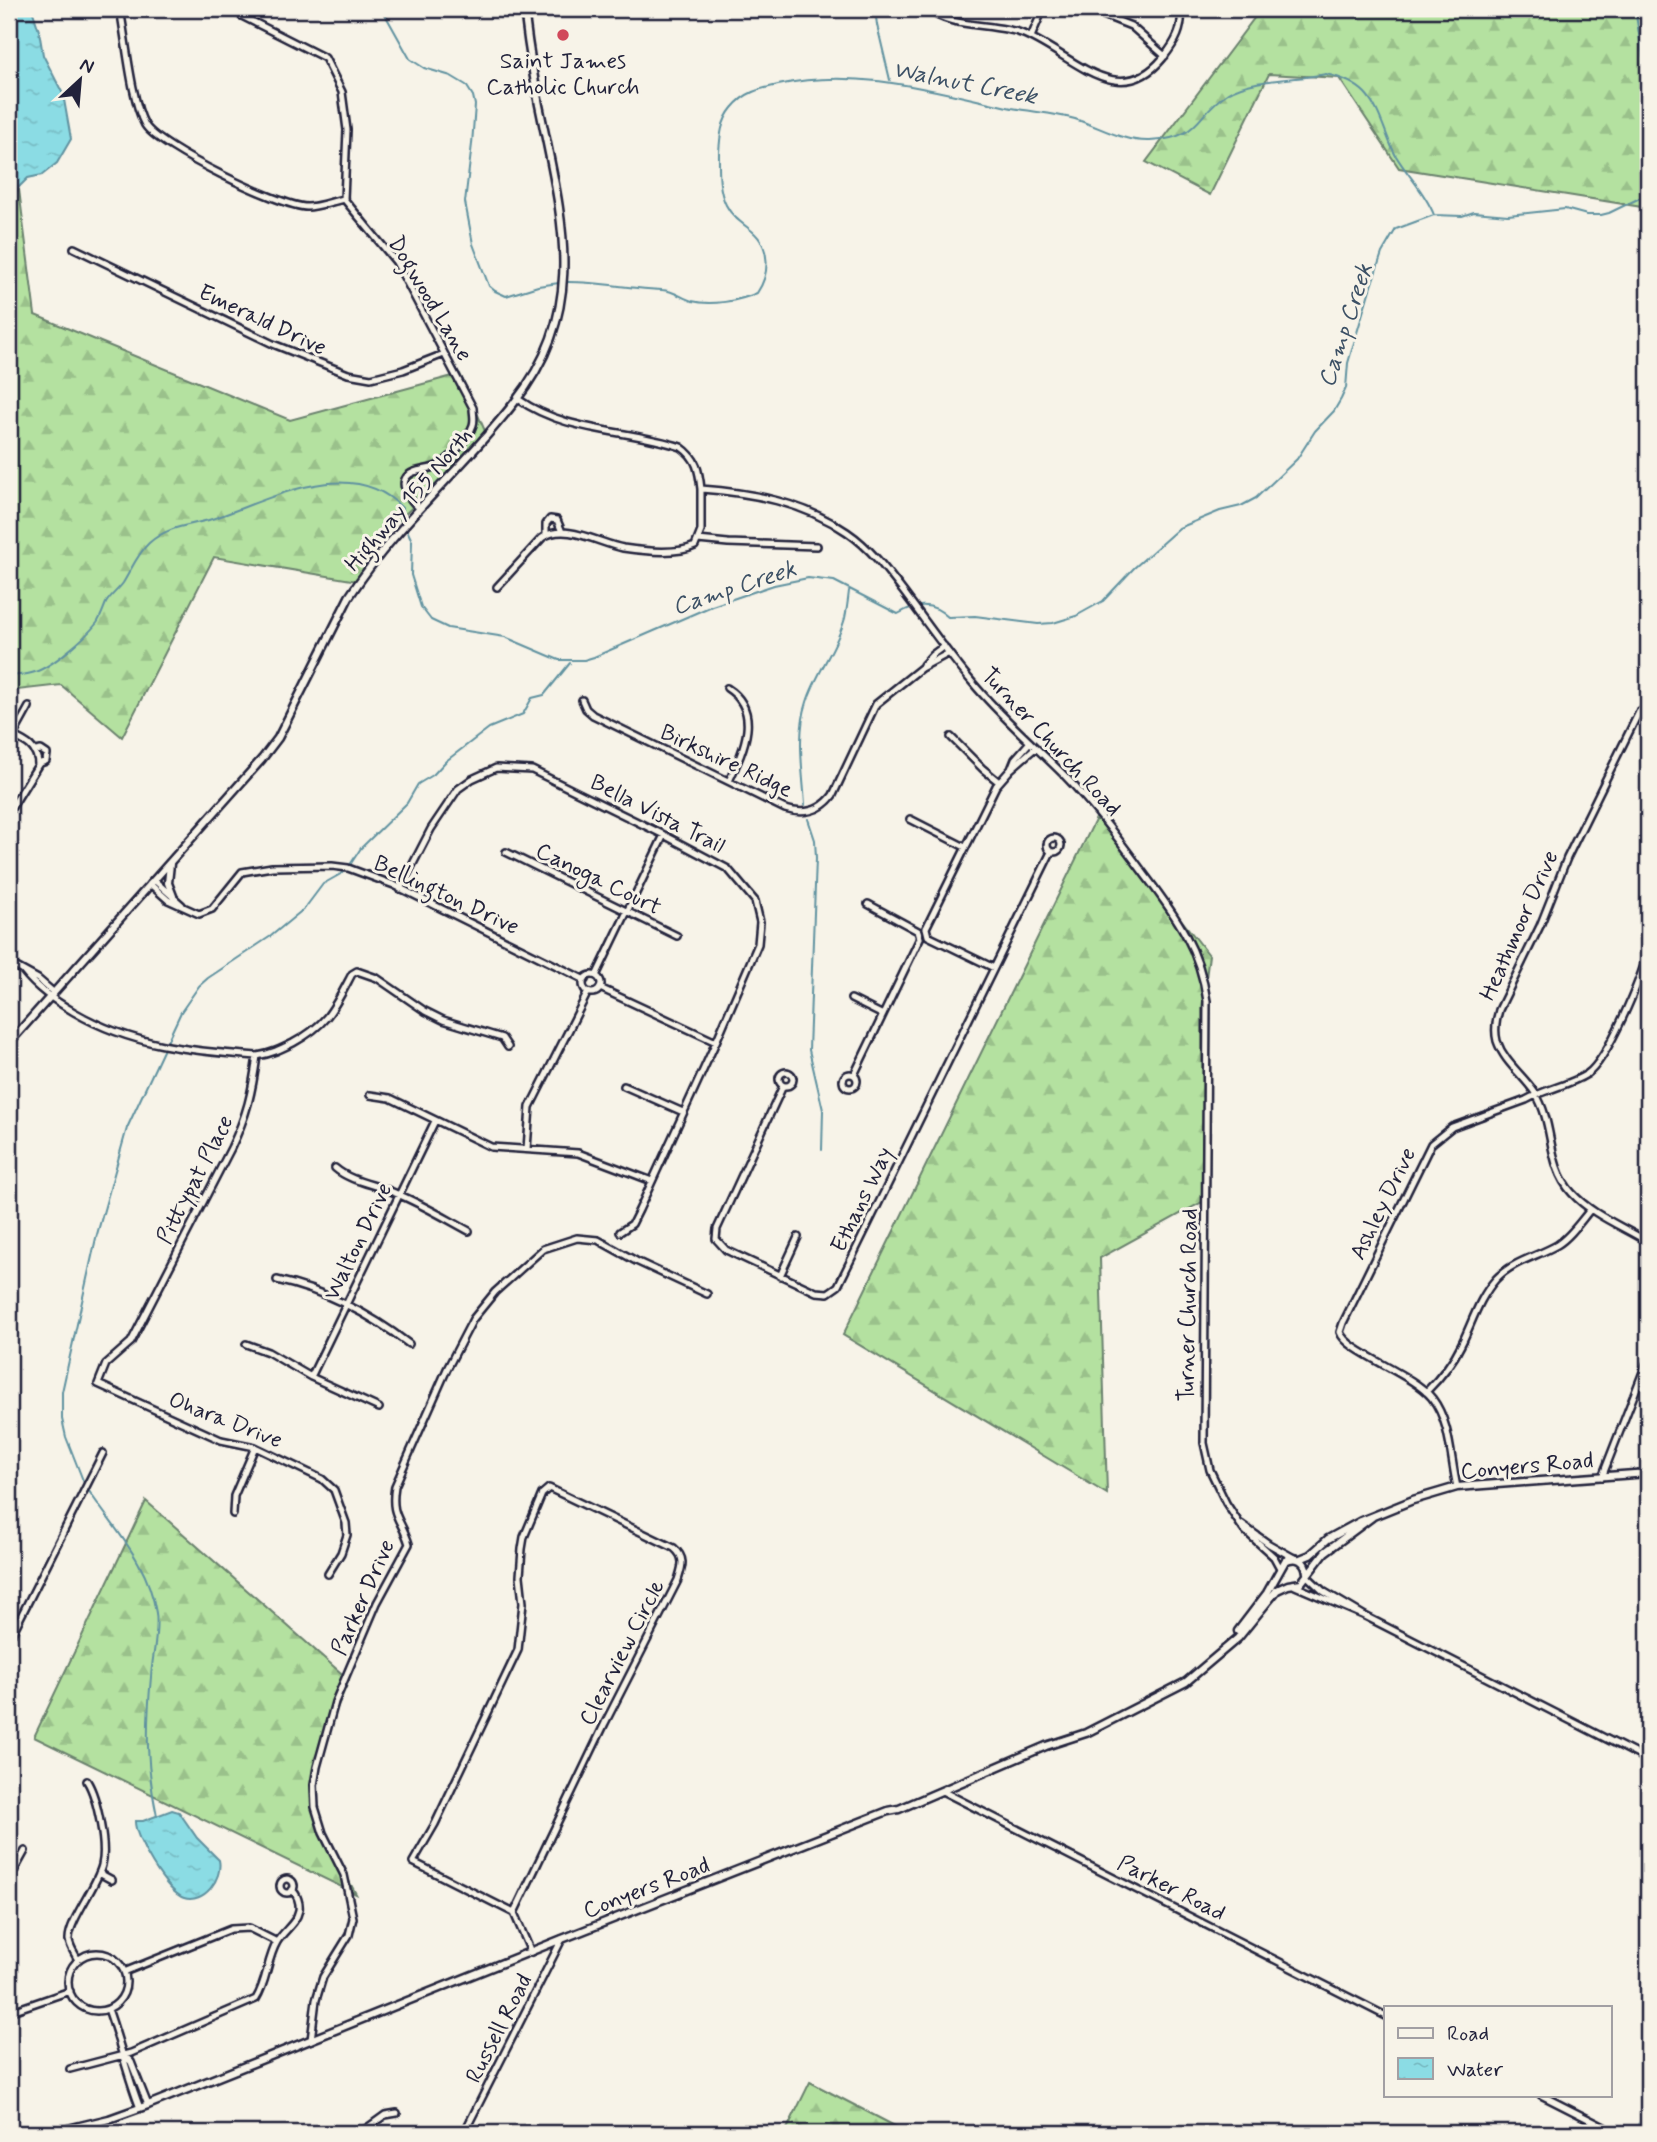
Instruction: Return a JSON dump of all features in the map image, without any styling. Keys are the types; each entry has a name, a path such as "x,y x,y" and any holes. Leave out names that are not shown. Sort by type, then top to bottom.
{"main road":[{"name":"Highway 155 North","path":"9,1043 262,759 278,737 349,597 386,546 518,399 535,372 546,349 562,295 565,255 558,199 524,9"},
{"path":"171,861 167,877 173,896"},
{"name":"Conyers Road","path":"1297,1558 1310,1555 1340,1531 1413,1500 1457,1487 1648,1473"},
{"name":"Conyers Road","path":"1307,1574 1332,1545 1372,1517"},
{"path":"1297,1558 1306,1565 1307,1574 1301,1583 1292,1585 1282,1580 1280,1570 1285,1561 1297,1558"},
{"name":"Conyers Road","path":"1234,1639 1280,1570"},
{"name":"Conyers Road","path":"51,2133 109,2119 148,2105 562,1939 942,1791 1046,1746 1086,1733 1186,1682 1220,1655 1274,1593 1292,1585"}],"street":[{"path":"120,9 135,96 146,126 175,150 269,196 307,207 344,198 347,130 342,92 325,58 228,9"},
{"path":"928,9 945,19 997,27 1031,37 1095,75 1112,80 1140,77 1151,71 1174,44 1180,31 1181,9"},
{"path":"1031,37 1043,9"},
{"path":"1088,9 1131,26 1165,56"},
{"name":"Dogwood Lane","path":"344,198 396,262 472,408 474,421 464,440 439,465 408,476 404,486 407,495 419,508"},
{"name":"Emerald Drive","path":"74,248 326,368 371,377 403,370 444,355"},
{"path":"497,587 546,535 562,532 624,548 642,549 681,550 695,546 698,540 701,489 695,459 681,447 569,423 518,399"},
{"name":"Turner Church Road","path":"701,489 765,496 788,503 849,533 872,552 987,699 1100,814 1151,882 1191,942 1205,984 1207,1029 1204,1443 1215,1482 1226,1503 1246,1533 1274,1557 1280,1570"},
{"path":"546,535 546,524 550,519 557,520 562,532"},
{"path":"698,540 817,546"},
{"name":"Birkshire Ridge","path":"921,668 944,646"},
{"name":"Birkshire Ridge","path":"582,699 586,709 593,715 790,810 805,812 822,806 834,792 874,706 882,697 921,668 949,653"},
{"path":"727,688 741,699 747,716 744,749 729,781"},
{"name":"Heathmoor Drive","path":"1648,705 1639,712 1567,858 1540,926 1499,1010 1495,1032 1502,1054 1536,1094 1545,1119 1555,1168 1564,1183 1590,1210 1648,1242"},
{"path":"9,812 36,772 38,764 36,751 11,735 29,707"},
{"path":"951,737 999,782"},
{"path":"1011,769 1015,759 1030,742"},
{"path":"928,936 926,928 999,782 1035,748"},
{"name":"Bella Vista Trail","path":"400,889 431,829 458,789 496,768 532,770 664,835 728,869 755,901 760,922 758,944 632,1224 620,1232"},
{"path":"910,819 965,847"},
{"path":"596,976 664,835"},
{"name":"Canoga Court","path":"506,852 677,936"},
{"name":"Ethans Way","path":"783,1086 716,1236 723,1248 819,1293 828,1293 837,1288 1051,852"},
{"name":"Bellington Drive","path":"184,907 199,915 206,913 242,872 272,867 348,868 400,889 584,980"},
{"path":"152,882 184,907"},
{"path":"152,882 168,900 184,907"},
{"path":"853,1075 920,938 918,931 868,904"},
{"path":"918,931 926,928"},
{"path":"920,938 928,936 994,968"},
{"name":"Ashley Drive","path":"1457,1487 1443,1419 1426,1392 1402,1373 1348,1343 1340,1332 1343,1323 1431,1144 1452,1128 1549,1091 1580,1077 1597,1064 1635,992 1648,952"},
{"path":"9,963 23,971 34,985 94,1023 127,1037 174,1048 271,1055 319,1027 356,971 377,978 443,1020 502,1038 508,1047"},
{"path":"590,975 596,976 601,982 600,988 588,992 584,987 584,980 590,975"},
{"path":"600,988 716,1042"},
{"path":"527,1149 530,1107 588,992"},
{"path":"851,999 883,1015"},
{"name":"Pittypat Place","path":"146,1313 245,1118 257,1056"},
{"path":"624,1086 683,1112"},
{"path":"370,1095 390,1098 491,1147 578,1153 652,1181"},
{"name":"Walton Drive","path":"311,1377 435,1121"},
{"path":"335,1168 346,1178 371,1183 400,1195 469,1231"},
{"path":"1426,1392 1440,1378 1461,1346 1487,1291 1497,1277 1511,1266 1558,1244 1590,1210"},
{"path":"780,1276 798,1237"},
{"name":"Parker Drive","path":"311,2040 316,2000 323,1977 349,1935 353,1918 344,1875 323,1833 315,1807 314,1785 323,1738 335,1702 377,1603 409,1544 392,1504 395,1486 447,1369 473,1320 495,1292 543,1249 577,1238 598,1240 707,1294"},
{"path":"277,1280 309,1287 345,1304 382,1323 409,1344"},
{"name":"Ohara Drive","path":"146,1313 131,1342 106,1364 99,1384 221,1440 255,1447 322,1479 334,1490 341,1502 347,1535 341,1553 328,1574"},
{"path":"246,1344 268,1352 311,1377 379,1408"},
{"path":"1602,1477 1648,1359"},
{"path":"233,1514 233,1496 255,1447"},
{"path":"9,1640 103,1453"},
{"name":"Clearview Circle","path":"549,1488 674,1548 682,1557 683,1565 514,1913 413,1862 435,1824 519,1650 523,1604 520,1576 524,1537 542,1494 549,1488"},
{"name":"Turner Church Road","path":"1241,1524 1269,1544 1297,1558"},
{"path":"1307,1574 1323,1591 1365,1616 1648,1760"},
{"path":"1292,1585 1365,1616"},
{"path":"78,1960 71,1946 70,1934 99,1873 103,1853 94,1792 87,1781"},
{"name":"Parker Road","path":"942,1791 1384,2015"},
{"path":"9,1880 24,1851"},
{"path":"99,1873 112,1880"},
{"path":"70,2069 124,2055 256,1999 264,1984 277,1942 290,1927 299,1910 296,1894 292,1890"},
{"path":"514,1913 531,1952"},
{"path":"124,1972 231,1928 249,1928 277,1942"},
{"name":"Russell Road","path":"464,2133 562,1939"},
{"path":"104,1954 114,1959 124,1972 124,1993 116,2004 108,2009 88,2010 77,2003 68,1984 71,1969 78,1960 88,1955 104,1954"},
{"path":"9,2012 70,1991"},
{"path":"108,2009 140,2108"},
{"path":"124,2055 131,2062 148,2105"},
{"path":"1543,2096 1616,2133"},
{"path":"359,2133 385,2115 397,2113"}],"green space":[{"path":"1261,9 1648,9 1648,208 1399,168 1339,78 1269,74 1210,195 1146,162"},
{"path":"19,190 35,315 290,420 460,374 485,431 470,452 377,541 357,581 214,557 122,737 61,685 9,691 9,193"},
{"path":"1098,814 1209,955 1202,1009 1204,1201 1100,1258 1107,1494 843,1335"},
{"path":"146,1501 349,1680 323,1741 313,1793 328,1842 356,1894 34,1737"},
{"path":"810,2082 908,2133 785,2133"}],"water":[{"path":"9,9 32,9 43,55 63,94 71,139 57,163 42,175 28,178 11,195 9,195"},
{"path":"172,1810 179,1812 197,1838 219,1860 215,1882 205,1894 191,1899 177,1894 161,1876 136,1829 135,1821 143,1821"}],"waterway":[{"name":"Walnut Creek","path":"382,9 410,59 424,68 451,76 466,85 473,96 475,105 465,202 473,244 489,286 506,296 559,283"},
{"path":"875,9 890,80"},
{"path":"1635,9 1648,90"},
{"name":"Walnut Creek","path":"564,282 666,290 692,301 708,303 734,300 757,293 766,269 765,253 758,237 734,216 723,199 719,173 722,129 732,108 747,95 765,88 808,80 896,83 1067,117 1121,137 1150,141 1167,139 1189,130 1217,101 1238,88 1262,82 1326,74 1352,83 1365,93 1379,115 1396,156 1434,215"},
{"name":"Camp Creek","path":"407,530 412,541 411,575 421,607 431,620 448,628 505,637 559,660 584,660 594,657 712,606 774,585 808,578 834,581 898,614 924,606 936,609 948,617 975,616 1038,624 1053,623 1076,616 1103,601 1134,568 1179,528 1256,498 1297,459 1315,431 1334,411 1346,388 1348,363 1370,289 1382,253 1396,229 1434,215 1462,216 1474,212 1508,215 1565,209 1587,215 1601,215 1648,194"},
{"name":"Camp Creek","path":"9,676 29,674 42,669 77,644 97,623 106,603 123,583 145,547 165,532 209,520 287,492 336,483 360,484 382,492 402,508 401,517"},
{"path":"805,805 801,753 804,715 811,691 841,629 849,591"},
{"path":"84,1483 66,1437 62,1419 62,1392 96,1238 127,1128 181,1012 208,978 271,936 305,908 323,884 346,871 361,848 407,803 418,784 433,775 446,761 489,728 523,714 532,698 544,695 570,663"},
{"path":"808,819 815,840 816,858 809,1050 823,1110 822,1150"},
{"path":"87,1488 129,1547 152,1594 157,1629 148,1730 149,1763 157,1816"},
{"path":"1633,2133 1648,2109"}],"place":[{"name":"Saint James Catholic Church","path":"563,35"}]}
